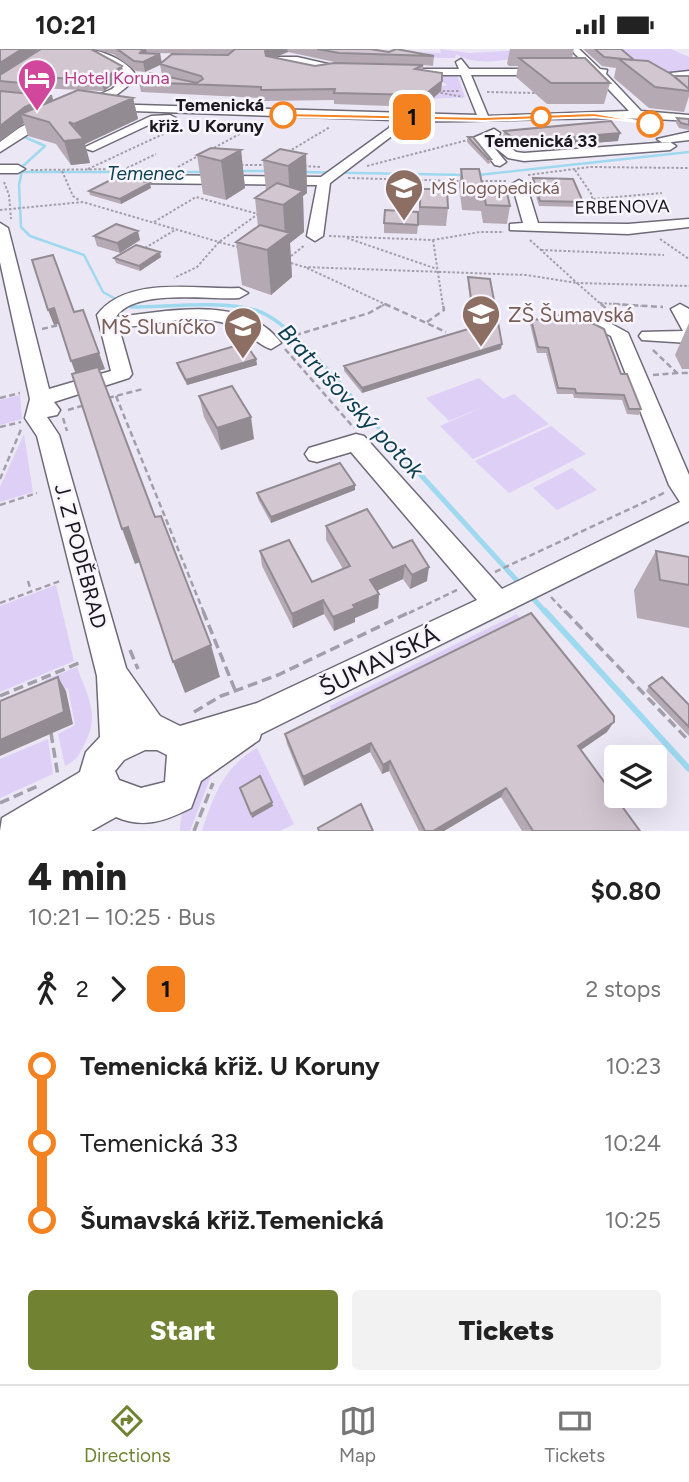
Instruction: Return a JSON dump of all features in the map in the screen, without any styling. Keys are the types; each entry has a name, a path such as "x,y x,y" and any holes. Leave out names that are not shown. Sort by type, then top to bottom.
{"street":[{"path":"86,49 130,73 142,72"},
{"path":"574,49 652,128"},
{"path":"308,51 272,62 316,71 360,70"},
{"path":"289,58 332,69"},
{"path":"461,62 474,89 481,116"},
{"path":"396,72 618,72"},
{"path":"104,103 123,87 130,73"},
{"path":"668,89 643,74 689,74"},
{"path":"8,140 64,107 104,103 228,112 376,116 399,122"},
{"path":"228,112 232,106 242,104 481,116 594,115 689,136"},
{"path":"569,106 652,128"},
{"path":"89,148 155,118 332,125 481,116 513,130"},
{"path":"536,117 556,126"},
{"path":"513,130 492,139 512,155 524,157 689,119"},
{"path":"302,205 328,179 399,122"},
{"path":"500,162 479,138 513,130 556,126 583,128 575,123"},
{"path":"0,169 18,169"},
{"path":"130,174 328,179"},
{"path":"315,236 328,179"},
{"path":"517,180 520,226 583,213"},
{"name":"ERBENOVA","path":"520,226 645,227 689,223"},
{"name":"J. Z PODĚBRAD","path":"0,228 36,418 58,435 126,673 184,747"},
{"path":"115,309 140,295 239,293"},
{"path":"32,395 63,401 122,374 115,309"},
{"path":"115,309 219,315 248,322 278,341"},
{"path":"680,309 689,327"},
{"path":"560,320 597,322 619,333 686,497"},
{"path":"649,336 689,337"},
{"path":"317,454 356,442 486,576 524,594"},
{"name":"ŠUMAVSKÁ","path":"184,747 261,718 524,594 686,497"},
{"name":"J. Z PODĚBRAD","path":"117,747 126,673"},
{"path":"48,831 89,787 107,757 130,737 184,747 183,785 162,825 123,824 111,818 89,787"},
{"path":"15,831 89,787"}],"path":[{"path":"467,97 432,91 474,89 541,93 534,91"},
{"path":"506,93 510,92"},
{"path":"85,171 194,119"},
{"path":"177,167 263,122"},
{"path":"278,158 332,125"},
{"path":"362,167 479,138"},
{"path":"130,174 156,154"},
{"path":"304,166 311,161"},
{"path":"482,181 517,180 574,169 689,168"},
{"path":"574,169 593,199 601,222"},
{"path":"62,171 73,196 83,202 245,250"},
{"path":"328,179 469,181"},
{"path":"593,199 662,194"},
{"path":"153,223 196,197 258,214 219,242 197,267 174,278"},
{"path":"0,210 83,202"},
{"path":"446,332 304,267 285,261 315,236 433,240 520,226 541,250 577,283"},
{"path":"645,227 689,259"},
{"path":"144,249 175,230"},
{"path":"344,237 439,270"},
{"path":"426,323 444,310 433,240"},
{"path":"541,250 664,254"},
{"path":"304,267 439,270 526,275 577,283 689,286"},
{"path":"600,303 680,309"},
{"path":"278,341 369,313 385,304"},
{"path":"39,330 63,324"},
{"path":"636,377 677,373"},
{"path":"105,399 143,389"},
{"path":"0,398 32,395"},
{"path":"116,396 235,690"},
{"path":"58,435 63,401 94,402"},
{"path":"0,427 25,421 0,479"},
{"path":"0,505 37,493"},
{"path":"162,825 184,747 235,690 278,675 515,562 686,497"},
{"path":"28,581 31,591"},
{"path":"0,603 60,581"},
{"path":"524,594 689,741"},
{"path":"126,673 130,648"},
{"path":"0,696 79,663"},
{"path":"40,679 42,690"},
{"path":"51,733 58,776"},
{"path":"0,803 58,776 89,787"}],"shaded area":[{"path":"343,49 441,53 440,49 469,53 546,49 501,61 476,61 456,54 455,58 439,58"},
{"path":"617,49 671,49 689,57 689,72 660,74"},
{"path":"443,76 458,77 465,97 430,99 438,87 448,85 438,80"},
{"path":"479,378 503,399 514,394 549,424 473,459 440,426 488,405 449,421 426,398"},
{"path":"20,395 22,419 0,425 0,400"},
{"path":"551,426 586,454 509,493 475,461"},
{"path":"24,434 33,492 0,502 0,487"},
{"path":"572,468 597,490 557,510 533,488"},
{"path":"56,585 74,661 0,692 0,606"},
{"path":"517,614 521,620 331,714 330,706"},
{"path":"77,667 91,707 91,725 79,753 65,766 58,734 75,725 68,688 48,695 45,680"},
{"path":"48,739 53,774 0,798 0,759"},
{"path":"257,748 294,824 280,831 202,831 221,783 236,764"},
{"path":"214,768 190,831 180,831 183,812 190,796 200,781"}],"building":[{"path":"0,49 22,49 0,63"},
{"path":"41,49 91,49 122,66 102,80 33,77 32,84 0,81 0,75"},
{"path":"117,49 143,49 140,53 160,54 143,62 134,61"},
{"path":"235,49 270,49 265,51 266,56 315,66 334,63 423,65 415,69 442,73 442,81 428,92 419,92 418,95 334,93 335,89 261,90 261,87 139,82 150,73 197,83 203,79 201,76 160,64 172,54 228,55"},
{"path":"317,49 370,49 389,52 396,49 434,56 339,53"},
{"path":"595,49 621,49 634,60 604,57"},
{"path":"519,58 585,58 610,83 551,83"},
{"path":"619,59 648,61 671,74 689,91 655,87"},
{"path":"674,76 689,76 689,89"},
{"path":"78,90 133,98 74,124 69,122 84,139 64,141 49,122 21,114"},
{"path":"0,91 52,96 25,107 0,126"},
{"path":"677,118 689,119 689,125 681,123"},
{"path":"611,121 620,133 518,142 504,131"},
{"path":"468,137 473,137 491,159 488,159"},
{"path":"211,148 241,150 221,161 197,155"},
{"path":"280,149 306,154 288,166 263,160"},
{"path":"461,169 479,169 484,193 464,192"},
{"path":"120,175 150,183 120,199 89,191"},
{"path":"533,178 573,179 583,202 540,201"},
{"path":"277,183 303,191 283,205 255,198"},
{"path":"420,189 447,189 448,208 420,207"},
{"path":"484,193 507,193 510,206 486,205"},
{"path":"385,210 418,212 418,225 384,223"},
{"path":"116,224 138,231 117,243 94,236"},
{"path":"260,225 290,233 267,250 236,242"},
{"path":"136,245 160,252 139,266 114,258"},
{"path":"53,255 74,312 83,310 99,353 71,361 54,308 48,310 32,260"},
{"path":"468,277 490,279 502,344 362,388 344,366 475,327"},
{"path":"531,319 594,324 604,329 621,374 627,374 641,409 629,409 624,395 576,393 575,389 558,388 548,348 538,347"},
{"path":"245,343 256,359 186,380 177,363"},
{"path":"98,367 155,517 161,516 211,645 173,662 128,527 122,529 72,374"},
{"path":"232,386 251,417 217,428 199,396"},
{"path":"340,463 355,485 271,517 257,493"},
{"path":"367,509 393,548 412,540 429,567 412,575 405,565 370,580 379,594 333,617 323,600 292,614 260,551 289,540 312,582 350,566 326,526"},
{"path":"656,551 689,557 689,585 660,580"},
{"path":"531,613 614,716 614,722 578,746 604,782 604,808 623,808 640,831 533,831 506,788 433,831 425,831 390,761 383,765 371,743 303,777 285,734"},
{"path":"58,677 64,712 0,740 0,701"},
{"path":"662,677 689,705 689,727 649,686"},
{"path":"260,776 272,802 251,814 240,788"},
{"path":"361,804 373,831 319,831 318,828"}],"waterway":[{"name":"Bratrušovský potok","path":"20,135 45,146 23,166 19,185 21,227 30,236 84,255 103,292 128,306"},
{"name":"Temenec","path":"478,175 689,152"},
{"name":"Temenec","path":"240,171 270,171"},
{"name":"Temenec","path":"23,172 203,172"},
{"name":"Temenec","path":"303,172 466,175"},
{"name":"Bratrušovský potok","path":"125,304 131,307 226,305 255,310 271,317 307,347 390,441"},
{"name":"Bratrušovský potok","path":"388,439 521,585"},
{"name":"Bratrušovský potok","path":"531,596 546,613"},
{"name":"Bratrušovský potok","path":"545,611 689,769"}],"bus line":[{"name":"1","path":"283,115 484,119 594,115 650,124"}],"place":[{"name":"Hotel Koruna","path":"37,112"},
{"name":"Temenická křiž. U Koruny","path":"283,115"},
{"name":"Temenická 33","path":"541,117"},
{"name":"MŠ logopedická","path":"404,222"},
{"name":"ZŠ Šumavská","path":"481,348"},
{"name":"MŠ Sluníčko","path":"243,360"}]}
